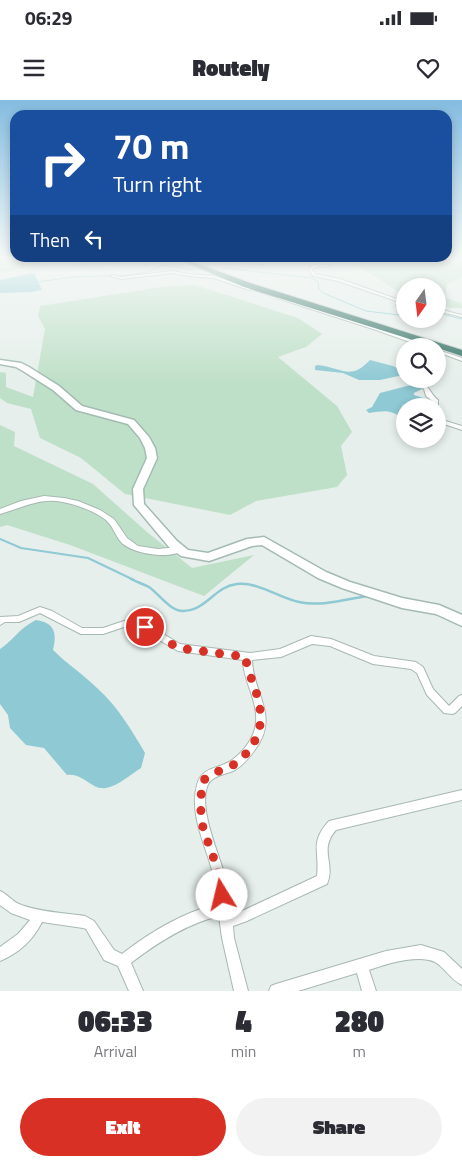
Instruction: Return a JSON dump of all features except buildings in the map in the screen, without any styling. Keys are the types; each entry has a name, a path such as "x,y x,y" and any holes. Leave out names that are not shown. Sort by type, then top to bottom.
{"highway":[{"path":"290,299 462,353"},
{"path":"292,299 412,338"},
{"path":"372,324 413,338"},
{"path":"446,348 462,353"},
{"path":"446,349 462,353"}],"street":[{"path":"282,299 410,338"},
{"path":"446,312 462,316"},
{"path":"446,354 462,360"},
{"path":"0,362 26,369 56,388 79,408 131,422 137,427 150,448 152,458 138,489 139,505 179,550 190,555 209,557 251,542 269,543 322,575 346,585 402,603 440,610 462,620"},
{"path":"446,422 462,428"},
{"path":"0,512 34,499 56,497 76,502 100,513 113,522 124,540 138,548 152,551 179,550"},
{"path":"0,622 3,620 19,619 40,610 81,631 103,631 124,624 134,624 145,627 178,648 246,657 281,653 311,640 331,643 373,660 413,665 420,670 435,699 447,710 452,710 462,699"},
{"path":"241,991 228,938 220,881 202,819 202,782 211,773 234,765 242,759 259,735 261,706 246,657"},
{"path":"226,922 243,917 324,880 325,873 320,848 322,838 333,824 462,795"},
{"path":"0,897 16,909 39,916 85,922 90,925 109,955 123,961 136,991"},
{"path":"123,961 152,940 190,919 223,908"},
{"path":"0,954 11,948 29,933 39,916"},
{"path":"276,991 386,958 421,952 439,957 462,978"},
{"path":"361,965 369,991"}],"green space":[{"path":"88,299 237,299 298,318 322,334 306,347 278,357 337,406 352,432 341,446 347,475 337,487 256,501 230,515 125,494 81,458 40,438 31,409 7,403 0,398 0,372 6,373 6,387 33,397 45,329 38,316 40,306"},
{"path":"446,299 461,303 462,308 446,306"},
{"path":"0,425 15,432 14,446 93,484 147,532 192,568 254,555 204,596 70,545 7,525 0,527"}],"water":[{"path":"370,360 393,366 396,368 396,377 380,380 359,380 343,373 315,370 315,366 318,365 351,372"},
{"path":"399,388 421,388 422,389 414,393 414,395 424,398 396,398 396,414 380,411 369,413 366,410 372,407 380,393"},
{"path":"36,620 51,626 55,639 53,650 105,695 118,711 145,753 141,768 115,785 106,788 96,787 78,777 67,775 44,748 26,745 10,728 8,715 0,704 0,649"}],"waterway":[{"path":"336,299 366,311 396,315"},
{"path":"446,315 462,319"},
{"path":"0,539 21,548 88,558 134,580"},
{"path":"131,579 149,587 169,605 183,611 198,607 223,589 237,584 253,585 291,600 316,604 368,596"}],"route":[{"path":"145,627 178,648 246,657 261,706 259,735 242,759 234,765 211,773 202,782 202,819 215,860 222,895"}]}
